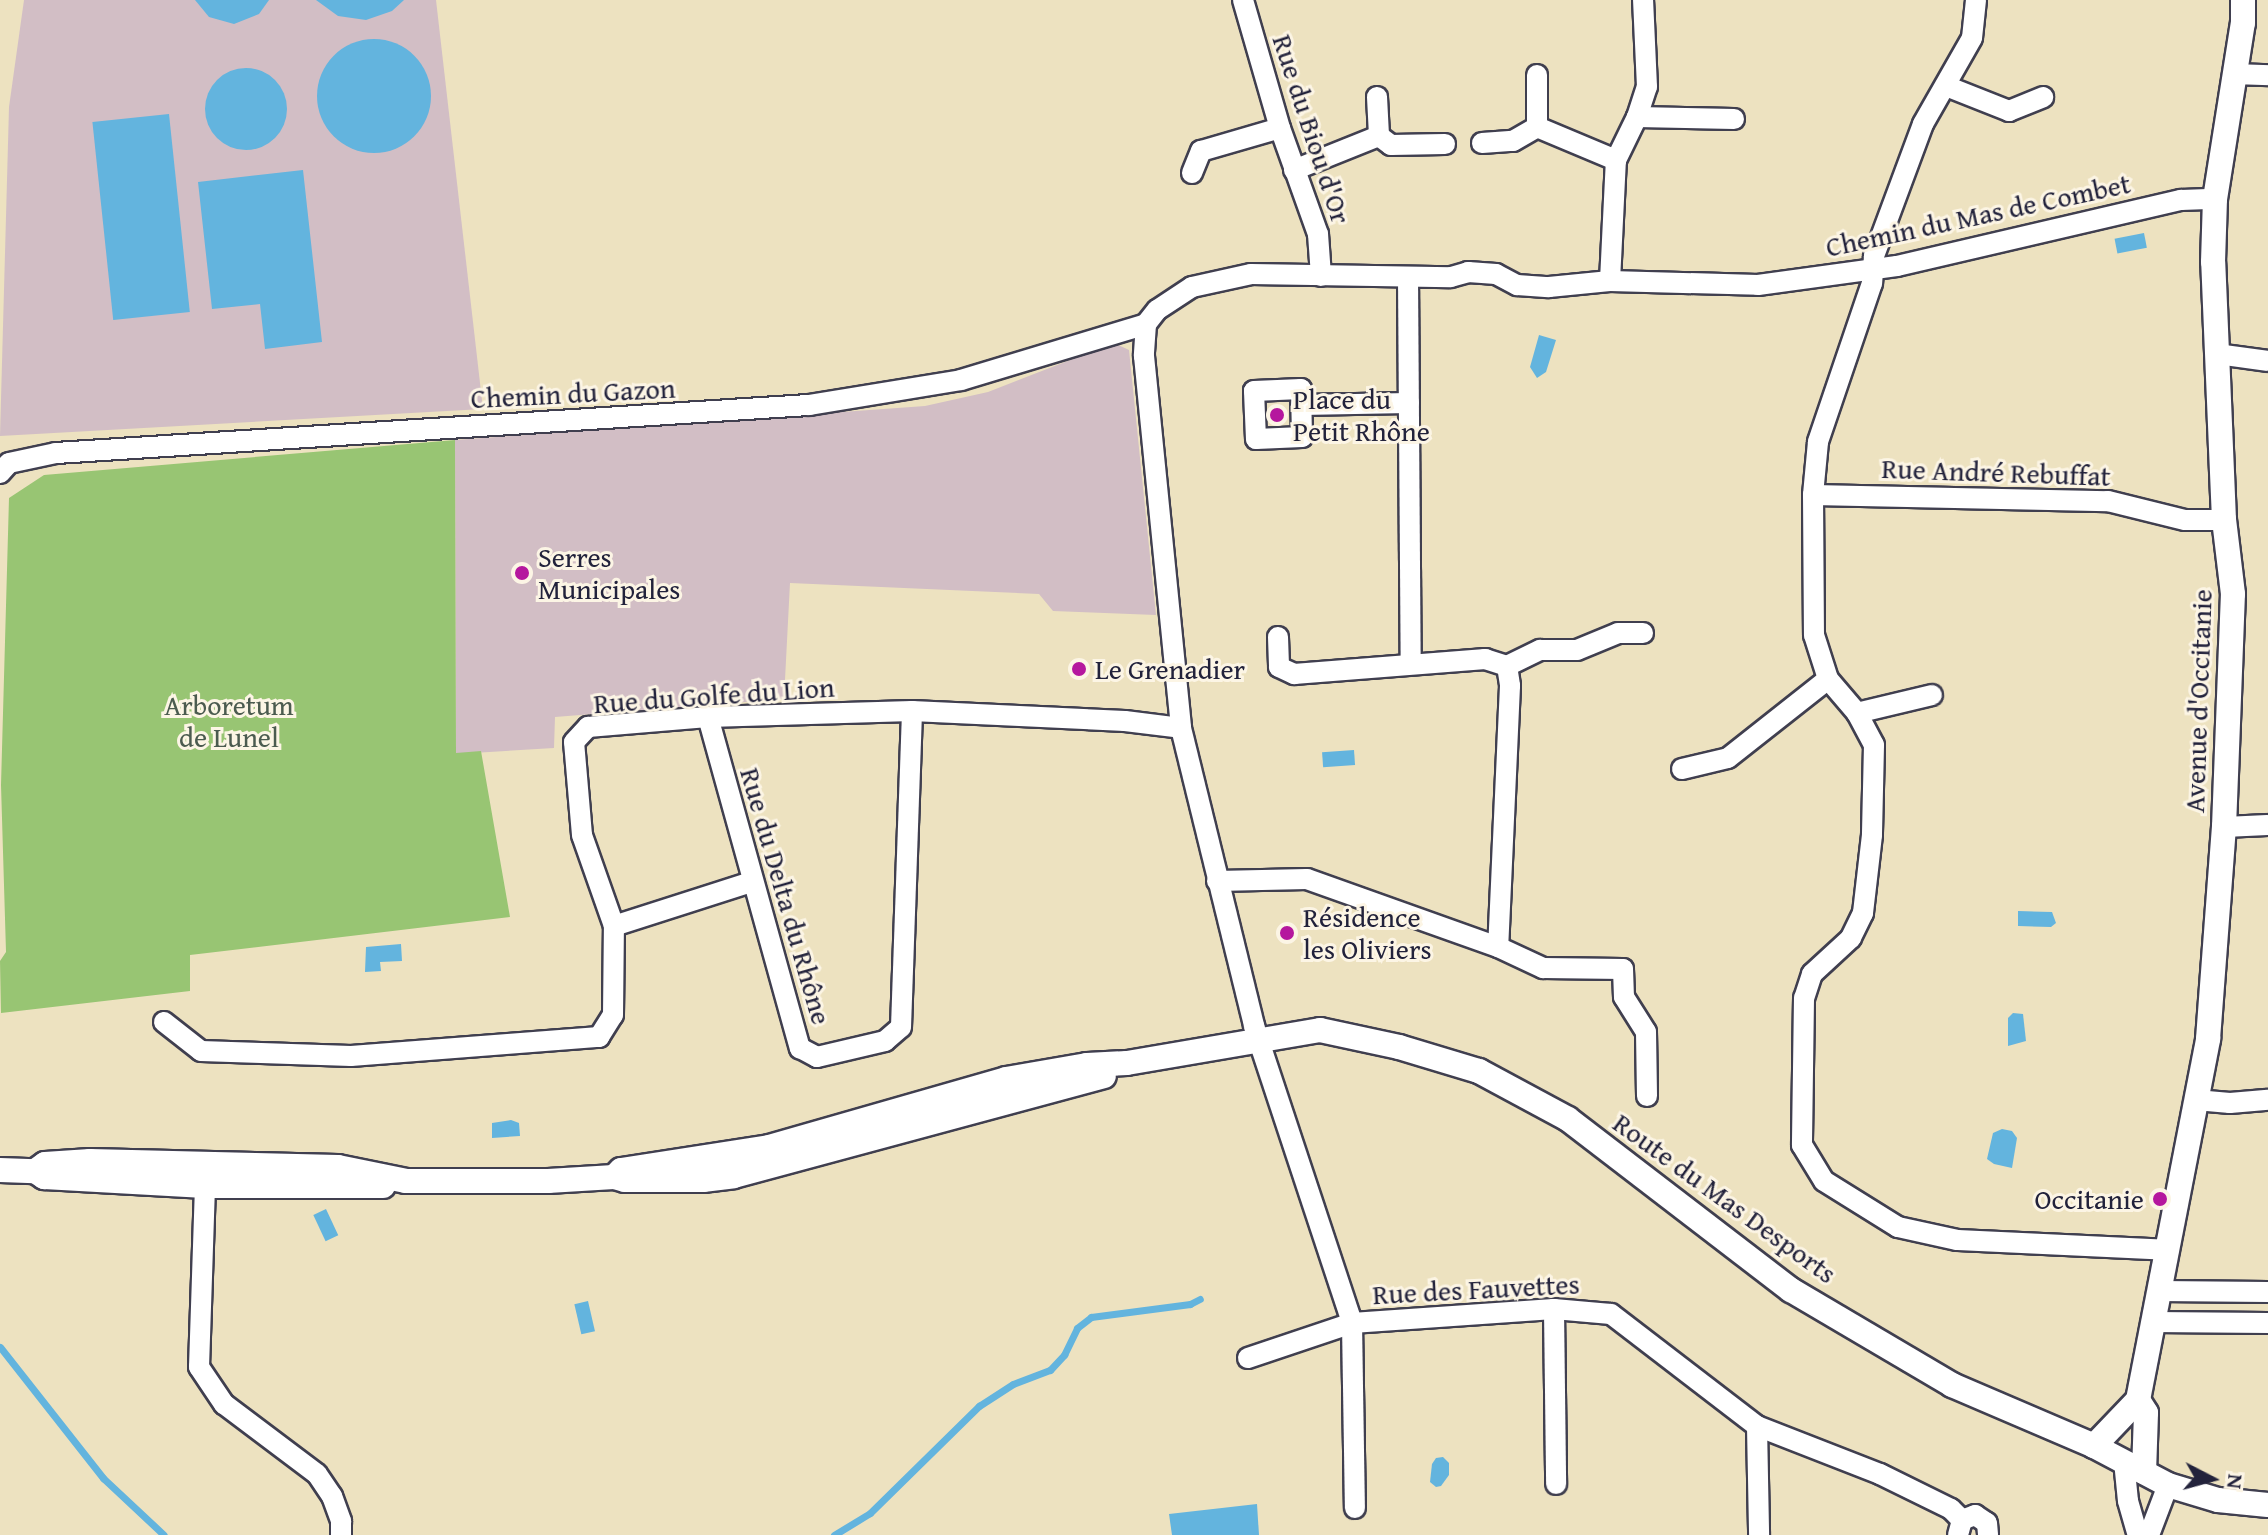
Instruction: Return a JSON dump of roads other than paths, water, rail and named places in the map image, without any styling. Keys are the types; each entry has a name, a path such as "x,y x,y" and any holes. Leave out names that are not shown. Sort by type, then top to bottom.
{"street":[{"name":"Rue du Biou d'Or","path":"1243,0 1280,128 1318,234 1321,276"},
{"path":"1610,281 1616,160 1637,117 1647,87 1643,0"},
{"path":"1976,0 1972,38 1923,124 1874,256 1872,283 1818,442 1813,495 1814,635 1828,679 1857,713 1874,745 1872,835 1863,913 1851,938 1812,974 1804,998 1802,1145 1824,1181 1898,1227 1957,1240 2167,1250"},
{"name":"Avenue d'Occitanie","path":"2134,1467 2146,1413 2138,1400 2208,1039 2224,827 2233,594 2224,520 2213,262 2215,199 2243,0"},
{"path":"2235,74 2268,75"},
{"path":"1537,75 1537,127"},
{"path":"1946,86 2009,111 2043,97"},
{"path":"1377,97 1379,136"},
{"path":"1637,117 1734,119"},
{"path":"1537,127 1616,160"},
{"path":"1482,143 1513,141 1537,127"},
{"path":"1192,173 1201,151 1280,128"},
{"path":"1379,136 1391,145 1445,144"},
{"path":"1294,170 1379,136"},
{"name":"Chemin du Mas de Combet","path":"1146,324 1157,310 1192,287 1251,274 1451,277 1468,272 1496,274 1517,285 1549,287 1610,281 1758,285 1945,256 2181,200 2215,199"},
{"path":"1408,277 1411,664"},
{"path":"1146,324 1144,356 1181,728 1258,1040 1352,1323 1355,1508"},
{"name":"Chemin du Gazon","path":"0,473 9,463 56,453 607,421 825,403 961,380 1146,324"},
{"path":"2217,354 2268,361"},
{"path":"1301,405 1409,403"},
{"name":"Rue André Rebuffat","path":"1813,495 2108,501 2185,520 2224,520"},
{"path":"1278,637 1279,667 1294,674 1485,659 1507,666 1540,650 1577,650 1618,633 1643,633"},
{"path":"1498,947 1510,686 1507,666"},
{"path":"1682,769 1728,758 1828,679"},
{"path":"1857,713 1932,695"},
{"name":"Rue du Golfe du Lion","path":"164,1022 201,1051 351,1056 599,1037 613,1015 614,926 582,835 574,742 588,727 708,717 912,711 1125,721 1181,728"},
{"name":"Rue du Delta du Rhône","path":"708,717 751,882 800,1048 817,1057 885,1041 901,1027 912,711"},
{"path":"2224,827 2268,825"},
{"path":"1217,881 1307,879 1498,947 1543,968 1623,969 1624,997 1646,1032 1647,1096"},
{"path":"614,926 751,882"},
{"name":"Route du Mas Desports","path":"0,1170 35,1171 45,1164 90,1161 206,1175 382,1186 406,1181 548,1181 614,1177 625,1180 701,1170 734,1176 980,1097 1115,1073 1127,1063 1320,1030 1399,1047 1479,1071 1568,1119 1791,1290 1952,1385 2094,1446 2168,1485 2218,1500 2268,1505"},
{"path":"2196,1100 2230,1103 2268,1100"},
{"path":"206,1175 199,1367 224,1404 317,1474 332,1496 341,1521 341,1535"},
{"path":"2159,1291 2268,1292"},
{"path":"1554,1309 1556,1484"},
{"name":"Rue des Fauvettes","path":"1248,1358 1352,1323 1554,1309 1611,1314 1757,1426 1880,1474 1951,1509 1960,1528"},
{"path":"2153,1322 2268,1323"},
{"path":"2094,1446 2138,1400"},
{"path":"1757,1426 1759,1535"},
{"path":"2134,1467 2128,1501 2138,1535"},
{"path":"2149,1535 2168,1485"},
{"name":"Rue des Fauvettes","path":"1960,1528 1968,1516 1982,1518 1987,1523 1988,1535"}],"water":[{"path":"195,0 269,0 259,14 234,24 209,17"},
{"path":"316,0 404,0 392,11 366,20 338,16"},
{"path":"374,39 396,43 414,56 427,74 431,96 427,118 414,136 396,149 374,153 352,149 334,136 321,118 317,96 321,74 334,56 352,43"},
{"path":"246,68 262,71 275,80 284,93 287,109 284,125 275,138 262,147 246,150 230,147 217,138 208,125 205,109 208,93 217,80 230,71"},
{"path":"169,114 190,312 113,320 92,122"},
{"path":"303,170 322,342 265,349 260,304 212,309 198,182"},
{"path":"2144,233 2147,248 2117,253 2115,239"},
{"path":"1539,335 1556,340 1546,372 1537,378 1530,367"},
{"path":"1354,750 1355,765 1323,767 1322,752"},
{"path":"2018,911 2052,912 2056,923 2051,927 2018,926"},
{"path":"401,944 402,961 380,962 381,971 365,972 366,947"},
{"path":"2013,1013 2023,1014 2026,1041 2008,1046 2008,1018"},
{"path":"511,1120 519,1123 520,1136 492,1138 492,1123"},
{"path":"2002,1129 2012,1131 2017,1138 2012,1168 1987,1159 1993,1133"},
{"path":"326,1209 338,1235 326,1241 313,1215"},
{"path":"588,1301 595,1331 581,1334 574,1304"},
{"path":"1443,1457 1449,1463 1449,1475 1441,1486 1436,1487 1430,1482 1432,1464 1436,1458"},
{"path":"1257,1504 1259,1535 1172,1535 1169,1514"}],"waterway":[{"path":"834,1535 870,1513 979,1406 1013,1384 1050,1370 1064,1355 1077,1328 1091,1317 1190,1304 1200,1299"},
{"path":"0,1347 103,1478 164,1535"}],"place":[{"name":"Place du Petit Rhône","path":"1277,415"},
{"name":"Serres Municipales","path":"522,573"},
{"name":"Le Grenadier","path":"1079,669"},
{"name":"Résidence les Oliviers","path":"1287,933"},
{"name":"Occitanie","path":"2160,1199"}],"park label":[{"name":"Arboretum de Lunel","path":"229,721"}]}
